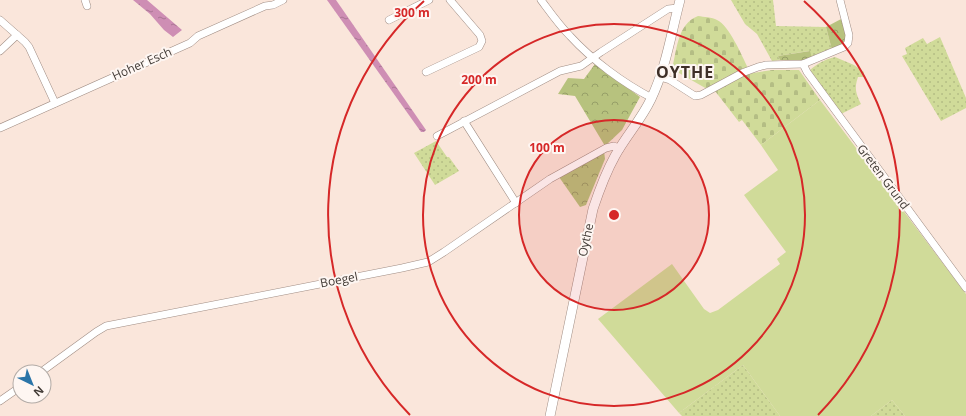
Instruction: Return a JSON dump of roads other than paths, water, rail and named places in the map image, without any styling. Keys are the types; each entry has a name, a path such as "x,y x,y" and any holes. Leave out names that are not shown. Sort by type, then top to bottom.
{"main road":[{"name":"Oythe","path":"550,416 593,209 604,178 620,148 644,114 652,98 665,63 679,4"}],"street":[{"name":"Hoher Esch","path":"0,128 190,43 198,36 265,6 273,5 283,0"},
{"path":"389,20 429,0"},
{"path":"426,72 478,46 482,41 480,35 450,0"},
{"path":"541,0 570,36 593,57 632,87 652,98"},
{"path":"660,78 670,80 695,96 701,95 744,72 758,67 766,65 803,64 844,47 848,43 850,35 840,0"},
{"name":"Oythe","path":"437,136 560,71 581,66 668,9 679,4"},
{"path":"0,20 18,35 29,47 55,103"},
{"path":"0,51 18,35"},
{"name":"Greten Grund","path":"803,64 811,78 966,288"},
{"path":"464,121 516,203"},
{"name":"Boegel","path":"52,364 106,326 428,262 441,255 556,174 606,148 614,146 620,148"},
{"path":"0,402 12,393"}],"water":[{"path":"133,0 147,0 182,30 173,37 164,30 150,14"},
{"path":"327,0 336,0 426,130 424,132 421,132"}],"district":[{"name":"OYTHE","path":"685,72"}]}
